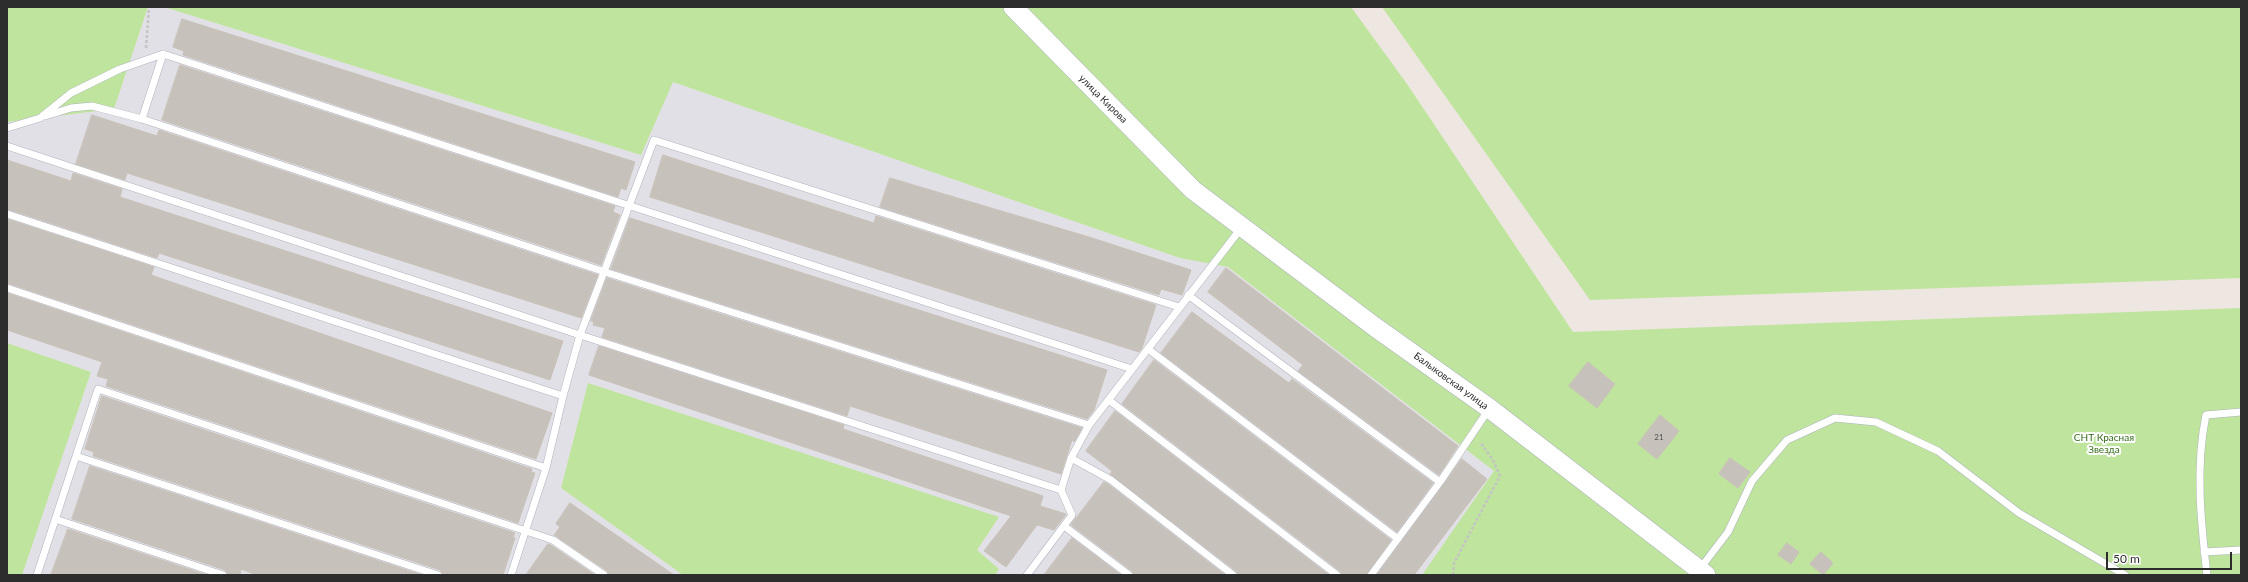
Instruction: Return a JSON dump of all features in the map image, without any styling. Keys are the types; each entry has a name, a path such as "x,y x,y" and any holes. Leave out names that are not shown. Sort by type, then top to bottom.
{"street":[{"name":"улица Кирова","path":"1013,7 1193,190"},
{"name":"Балыковская улица","path":"1193,190 1489,408 1703,572"}],"lane":[{"path":"142,118 163,54"},
{"path":"40,118 71,93 120,69 163,54 1132,369"},
{"path":"7,128 71,108 92,106 142,118 605,272 1089,426"},
{"path":"511,575 546,468 562,396 580,335 630,207 654,140 1179,307"},
{"path":"7,146 580,335 1061,490"},
{"path":"7,214 562,396"},
{"path":"1027,575 1072,515 1061,490 1071,458 1089,426 1110,401 1132,369 1188,295 1242,227"},
{"path":"7,288 546,468"},
{"path":"1188,295 1440,482"},
{"path":"1148,349 1398,538"},
{"path":"37,575 98,389 526,530 553,540 604,575"},
{"path":"1110,401 1337,575"},
{"path":"1370,575 1440,482 1489,408"},
{"path":"2207,575 2204,552 2200,441 2206,415 2241,412"},
{"path":"1703,572 1728,532 1752,481 1787,440 1834,418 1876,422 1938,451 2019,513 2125,575"},
{"path":"76,456 438,575"},
{"path":"1071,458 1111,480 1233,575"},
{"path":"55,519 223,575"},
{"path":"1064,526 1129,575"},
{"path":"2204,552 2241,550"}],"path":[{"path":"1453,575 1454,563 1500,476 1493,460 1473,432"}],"shaded area":[{"path":"148,7 164,7 641,155 673,82 1180,258 1228,267 1494,471 1422,575 995,575 999,569 977,550 999,518 588,383 561,488 683,575 22,575 91,372 7,343 7,122 114,109"}],"green space":[{"path":"7,7 148,7 114,109 7,122"},
{"name":"СНТ Красная Звезда","path":"164,7 1351,7 1407,84 1573,332 2241,308 2241,575 1422,575 1494,471 1228,267 1180,258 673,82 641,155"},
{"path":"1382,7 2241,7 2241,278 1590,300"},
{"path":"7,343 91,372 22,575 7,575"},
{"path":"588,383 999,517 977,550 999,569 995,575 683,575 561,488"}],"building":[{"path":"182,19 635,162 626,190 621,188 618,197 183,55 184,51 173,47"},
{"path":"180,65 615,206 613,212 620,215 601,265 162,120"},
{"path":"92,115 157,136 159,130 598,275 581,318 127,173 125,180 76,164"},
{"path":"663,155 874,223 876,216 1156,305 1142,348 1139,352 650,197"},
{"path":"7,160 71,181 73,173 122,189 120,197 563,341 550,380 159,253 157,258 7,209"},
{"path":"890,178 1089,237 1191,270 1182,295 1161,289 1159,295 880,207"},
{"path":"630,218 1107,370 1094,410 1087,419 611,269"},
{"path":"7,219 154,267 151,275 552,413 536,459 7,283"},
{"path":"1226,268 1458,446 1439,475 1298,371 1303,365 1208,292"},
{"path":"607,278 1082,428 1074,442 1072,440 1061,474 850,406 847,416 602,337 605,328 593,325 594,322 591,321"},
{"path":"7,293 532,469 531,472 535,473 518,523 106,386 108,379 97,376 102,362 7,330"},
{"path":"1192,312 1289,383 1292,379 1433,483 1397,532 1161,353"},
{"path":"599,346 844,425 843,429 1043,496 1040,506 1066,514 1054,530 1037,525 1006,567 984,551 1011,516 589,375"},
{"path":"1154,360 1391,540 1366,575 1342,575 1340,571 1122,404"},
{"path":"1588,362 1615,384 1597,408 1569,386"},
{"path":"102,396 515,533 513,537 515,538 503,575 443,575 440,570 93,456 94,452 85,449"},
{"path":"1115,411 1329,575 1238,575 1236,571 1110,474 1112,471 1086,451"},
{"path":"1660,415 1679,431 1657,459 1638,444"},
{"path":"1730,458 1750,472 1738,488 1719,474"},
{"path":"1462,459 1487,479 1414,575 1377,575"},
{"path":"90,466 422,575 257,575 241,569 240,575 228,575 225,570 72,519"},
{"path":"1104,482 1225,575 1134,575 1132,571 1071,525"},
{"path":"570,503 674,575 609,575 607,571 554,535 560,527 556,524"},
{"path":"68,529 207,575 51,575"},
{"path":"1072,538 1121,575 1044,575"},
{"path":"1787,543 1799,552 1791,564 1778,555"},
{"path":"548,544 551,545 595,575 526,575"},
{"path":"1821,552 1833,563 1823,575 1810,564"}]}
